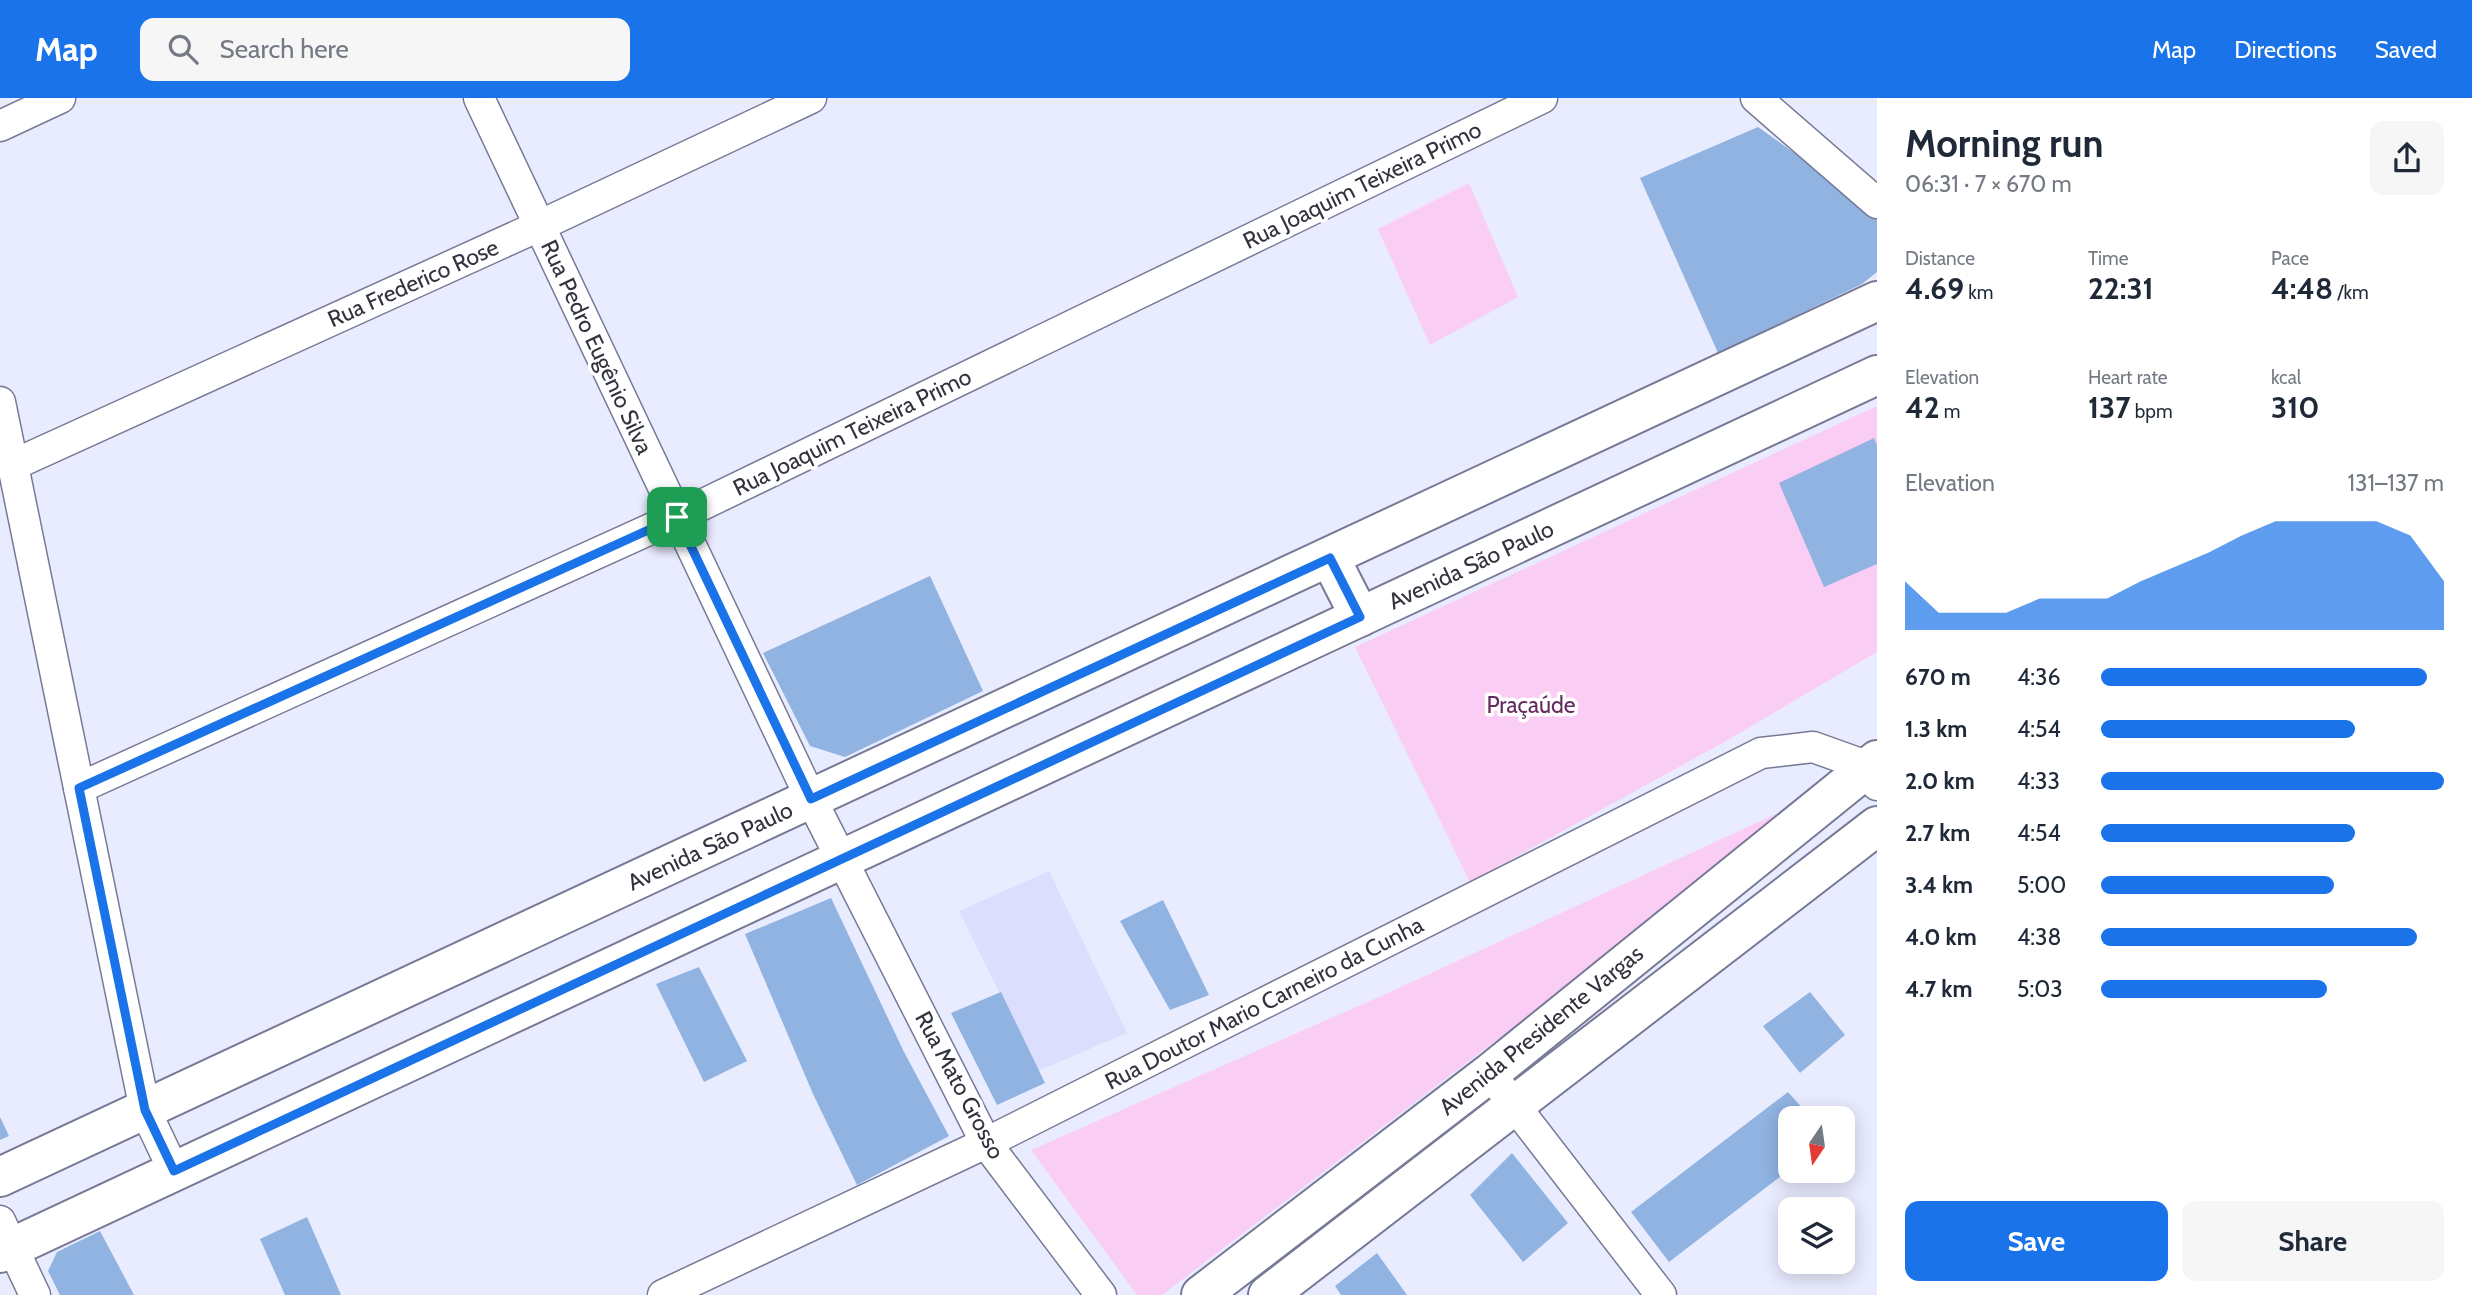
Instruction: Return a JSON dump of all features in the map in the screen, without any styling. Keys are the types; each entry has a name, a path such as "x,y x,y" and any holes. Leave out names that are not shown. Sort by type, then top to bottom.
{"main road":[{"name":"Avenida São Paulo","path":"0,1177 1877,302"},
{"name":"Avenida São Paulo","path":"4,1240 174,1171 1877,375"},
{"path":"1330,558 1360,617"},
{"name":"Avenida Presidente Vargas","path":"1201,1295 1490,1073 1874,771"},
{"name":"Avenida Presidente Vargas","path":"1268,1295 1877,826"}],"street":[{"path":"0,126 60,98"},
{"name":"Rua Pedro Eugênio Silva","path":"479,98 811,799 843,859"},
{"name":"Rua Frederico Rose","path":"13,466 539,226 811,98"},
{"name":"Rua Joaquim Teixeira Primo","path":"79,788 677,517 1542,98"},
{"path":"1756,98 1876,199"},
{"path":"0,402 145,1110 174,1171"},
{"name":"Rua Doutor Mario Carneiro da Cunha","path":"663,1295 986,1143 1761,753 1813,747 1874,771"},
{"name":"Rua Mato Grosso","path":"843,859 986,1143 1101,1295"},
{"path":"1490,1073 1661,1295"},
{"path":"4,1240 35,1295"}],"shaded area":[{"path":"1049,871 1127,1033 1038,1071 959,911"}],"green space":[{"path":"1469,183 1518,297 1430,345 1378,229"},
{"name":"Praçaúde","path":"1877,406 1877,652 1726,741 1470,882 1355,647"},
{"path":"1819,794 1162,1295 1137,1295 1031,1150 1388,993"}],"building":[{"path":"1758,127 1852,194 1877,220 1877,272 1862,284 1718,353 1640,178"},
{"path":"1874,438 1877,445 1877,564 1824,587 1779,483"},
{"path":"930,576 983,691 845,757 810,746 763,653"},
{"path":"831,898 904,1052 949,1136 857,1185 813,1094 745,934"},
{"path":"1163,900 1209,995 1170,1010 1120,921"},
{"path":"699,967 747,1061 704,1082 656,984"},
{"path":"1001,992 1045,1083 997,1105 951,1013"},
{"path":"1810,992 1845,1035 1800,1073 1763,1026"},
{"path":"1788,1092 1800,1106 1778,1106 1778,1178 1669,1262 1631,1212"},
{"path":"0,1117 9,1136 0,1140"},
{"path":"1512,1153 1568,1223 1523,1262 1470,1195"},
{"path":"307,1217 341,1295 285,1295 260,1239"},
{"path":"100,1231 134,1295 60,1295 48,1271 57,1252"},
{"path":"1377,1253 1407,1295 1341,1295 1335,1286"}],"route":[{"path":"677,517 811,799 1330,558 1360,617 174,1171 145,1110 79,788 677,517"}]}
